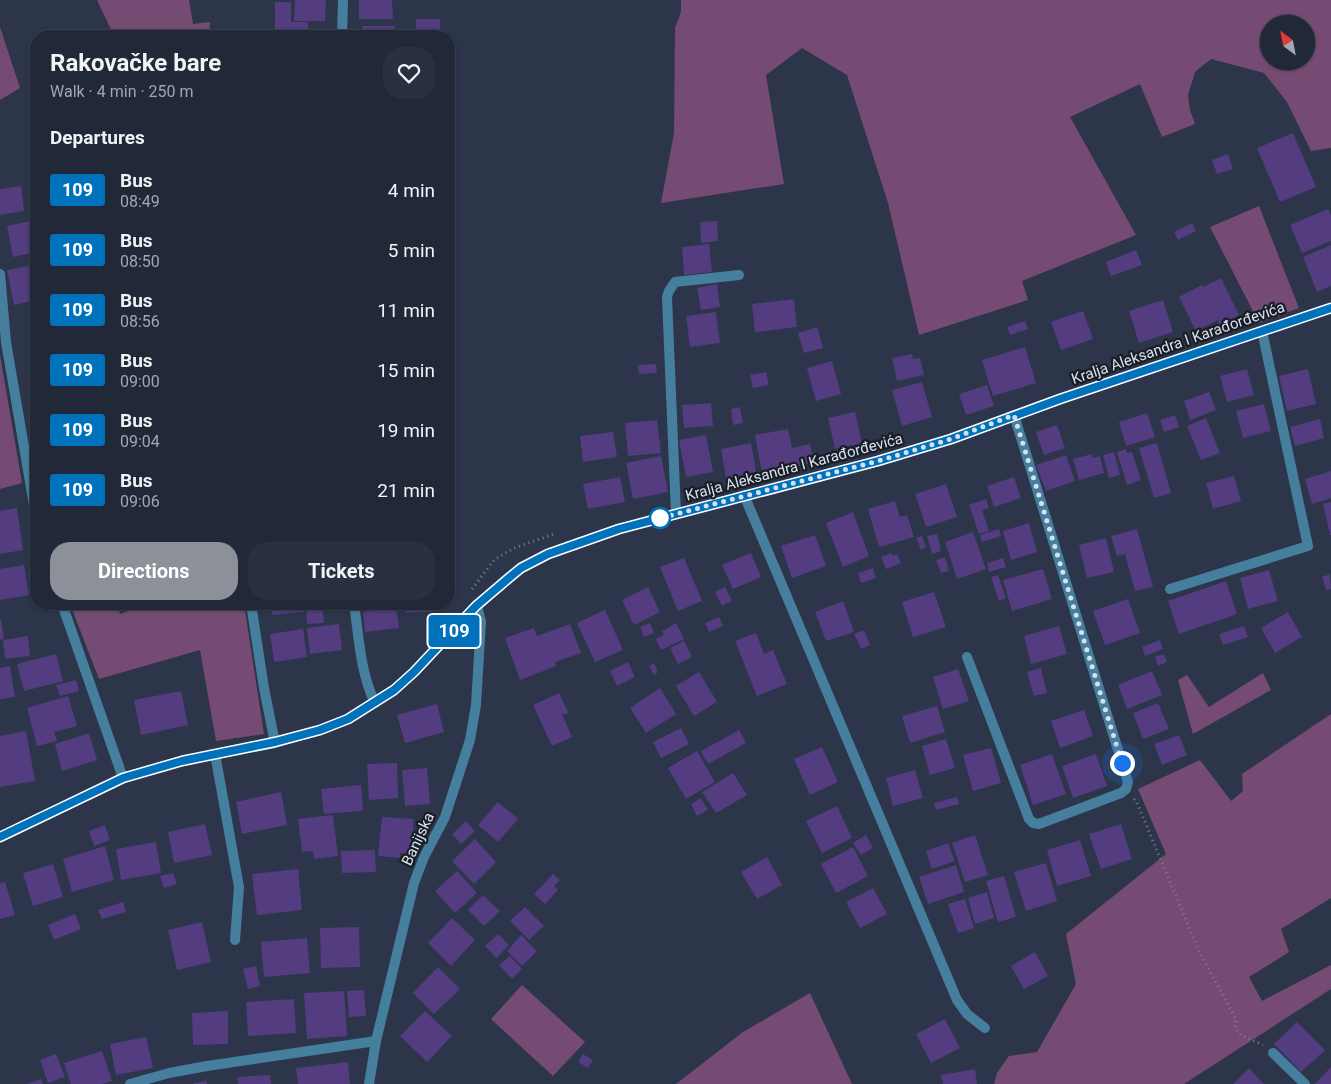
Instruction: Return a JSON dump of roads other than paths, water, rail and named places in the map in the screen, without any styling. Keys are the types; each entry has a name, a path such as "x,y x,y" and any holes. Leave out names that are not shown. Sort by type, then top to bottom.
{"street":[{"path":"342,30 343,0"},
{"path":"0,274 6,342 30,482"},
{"path":"676,514 667,297 675,282 739,275"},
{"name":"Kralja Aleksandra I Karađorđevića","path":"0,837 123,778 182,761 275,742 320,730 348,719 375,703 414,672 476,606 521,568 548,554 619,529 878,461 951,439 1014,415 1331,308"},
{"path":"1170,589 1308,546 1262,330"},
{"path":"967,657 1029,819 1033,823 1039,824 1121,793 1126,789 1128,782 1014,415"},
{"path":"744,495 957,1000 967,1014 985,1028"},
{"name":"Banijska","path":"369,1084 376,1041 414,883 424,857 445,817 470,740 476,705 481,622 476,606"},
{"path":"64,610 123,778"},
{"path":"252,610 264,688 275,742"},
{"path":"355,610 363,672 375,703"},
{"path":"215,754 239,887 235,940"},
{"path":"130,1084 169,1073 207,1066 376,1041"},
{"path":"1273,1053 1305,1084"}]}
